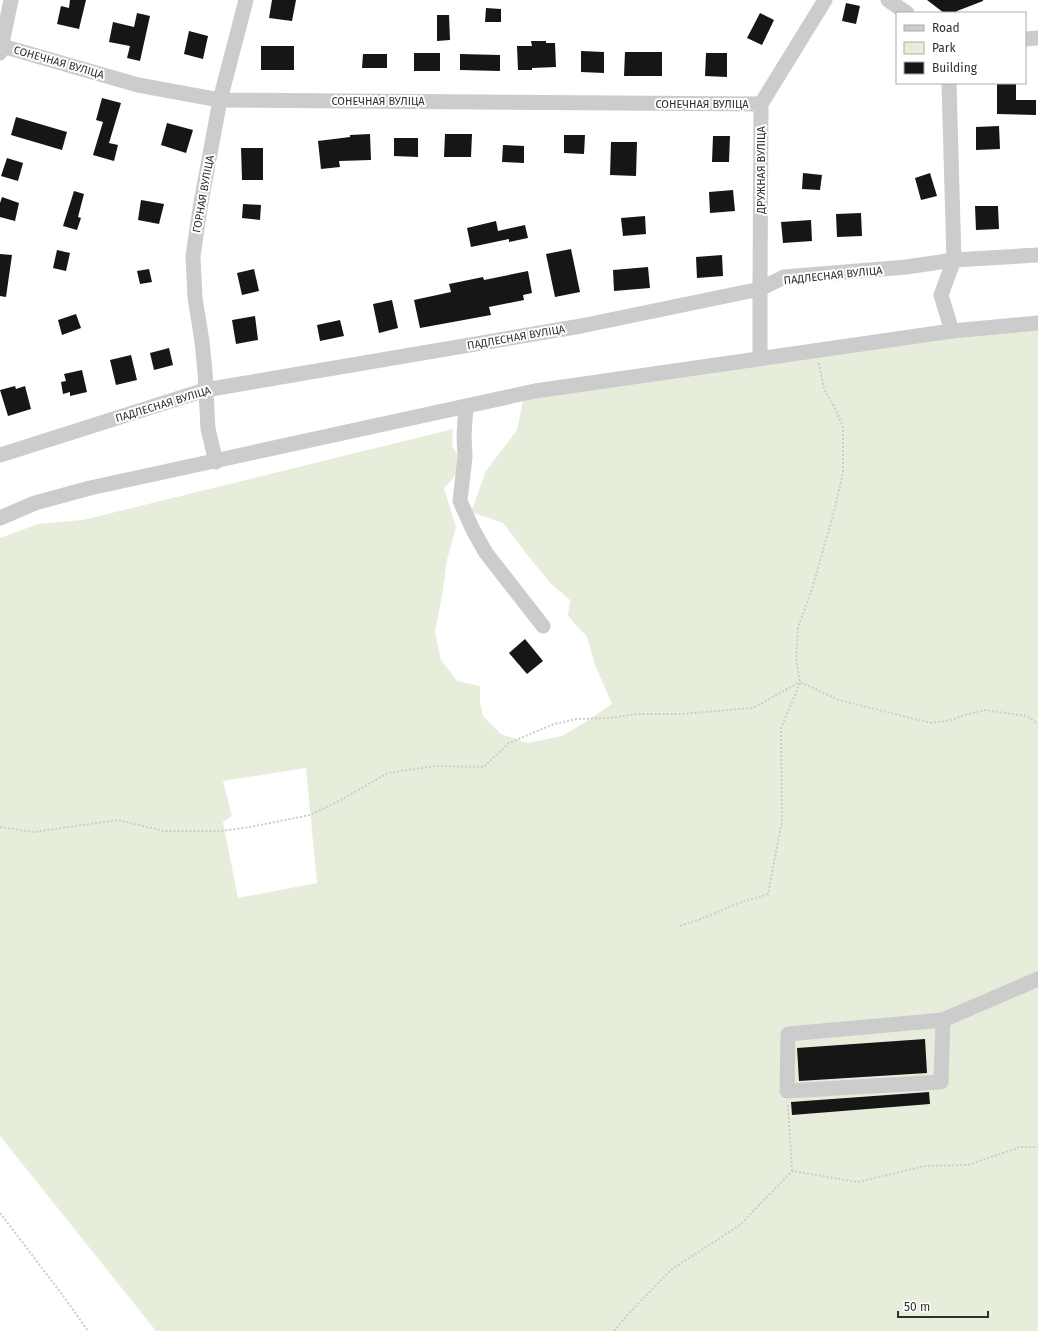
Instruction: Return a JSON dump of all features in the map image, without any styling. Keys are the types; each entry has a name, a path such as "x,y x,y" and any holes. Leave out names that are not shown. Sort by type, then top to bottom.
{"street":[{"path":"1,49 11,0"},
{"name":"ГОРНАЯ ВУЛІЦА","path":"216,462 208,429 205,372 195,298 193,256 200,208 220,100 246,0"},
{"path":"761,104 825,0"},
{"path":"888,0 906,12"},
{"path":"1026,39 1038,38"},
{"name":"СОНЕЧНАЯ ВУЛІЦА","path":"1,49 138,85 220,100 761,104"},
{"path":"949,84 954,260 940,296 952,331"},
{"name":"ДРУЖНАЯ ВУЛІЦА","path":"760,358 761,104"},
{"name":"ПАДЛЕСНАЯ ВУЛІЦА","path":"0,455 205,390 581,326 760,290 784,277 906,267 954,260 1038,255"},
{"path":"0,518 35,503 90,488 216,462 535,391 952,331 1038,323"},
{"path":"466,406 464,435 465,457 460,502 486,553 543,626"},
{"path":"942,1020 941,1082 787,1092 788,1034 942,1020 1038,979"}],"path":[{"path":"680,926 736,904 768,894 782,821 781,728 800,682 796,658 798,627 824,550 843,472 843,427 834,406 824,389 816,350"},
{"path":"800,682 839,700 930,723 952,720 984,710 1027,716 1038,724"},
{"path":"0,827 34,832 118,820 164,831 220,831 250,827 310,815 337,802 388,773 435,766 484,767 509,744 554,724 577,719 610,718 637,714 682,714 753,708 800,682"},
{"path":"614,1331 628,1314 672,1268 740,1224 792,1170 787,1092"},
{"path":"792,1170 858,1182 925,1166 968,1166 1020,1147 1038,1147"},
{"path":"0,1212 88,1331"}],"green space":[{"path":"1021,328 1038,328 1038,1331 156,1331 0,1136 0,538 38,524 83,520 453,429 452,445 462,464 452,480 444,488 456,527 447,560 435,632 441,660 457,681 480,686 480,703 483,716 501,734 528,743 562,736 612,704 595,665 587,637 568,616 570,600 551,584 503,523 471,512 486,471 517,430 523,400","holes":["306,768 317,883 238,898 223,822 232,816 223,781"]}],"building":[{"path":"70,0 86,0 79,29 57,24 61,6 69,8"},
{"path":"272,0 296,0 292,21 269,18"},
{"path":"927,0 983,0 956,12 943,12"},
{"path":"846,3 860,6 856,24 842,21"},
{"path":"486,8 501,9 501,22 485,22"},
{"path":"137,13 150,16 140,61 127,58 130,46 109,42 113,22 134,27"},
{"path":"760,13 774,20 762,45 747,38"},
{"path":"437,15 449,15 450,40 437,41"},
{"path":"189,31 208,36 203,59 184,54"},
{"path":"531,41 546,41 546,43 555,43 556,67 518,70 517,46 532,46"},
{"path":"261,46 294,46 294,70 261,70"},
{"path":"581,51 604,52 604,73 581,72"},
{"path":"625,52 662,52 662,76 624,76"},
{"path":"414,53 440,53 440,71 414,71"},
{"path":"706,53 727,53 727,77 705,76"},
{"path":"363,54 387,54 387,68 362,68"},
{"path":"460,54 500,55 500,71 460,70"},
{"path":"997,84 1016,84 1016,100 1036,100 1036,115 997,114"},
{"path":"102,98 121,103 109,143 118,145 114,161 93,155 103,122 96,120"},
{"path":"16,117 67,132 62,150 11,135"},
{"path":"167,123 193,130 186,153 161,145"},
{"path":"999,126 1000,149 976,150 976,127"},
{"path":"370,134 371,160 339,161 340,167 321,169 318,141 350,137 350,135"},
{"path":"445,134 472,134 471,157 444,157"},
{"path":"564,135 585,135 584,154 564,153"},
{"path":"713,136 730,136 729,162 712,162"},
{"path":"394,138 418,138 418,157 394,156"},
{"path":"611,142 637,142 636,176 610,175"},
{"path":"503,145 524,146 524,163 502,162"},
{"path":"241,148 263,148 263,180 242,180"},
{"path":"7,158 23,163 18,181 1,176"},
{"path":"803,173 822,175 820,190 802,189"},
{"path":"930,173 937,196 921,200 915,178"},
{"path":"733,190 735,211 710,213 709,192"},
{"path":"74,191 84,194 78,217 81,218 77,230 63,226"},
{"path":"2,197 19,203 15,221 0,217 0,203"},
{"path":"141,200 164,204 159,224 138,220"},
{"path":"243,204 261,205 260,220 242,218"},
{"path":"975,206 998,206 999,229 976,230"},
{"path":"861,213 862,236 837,237 836,214"},
{"path":"645,216 646,234 623,236 621,218"},
{"path":"811,220 812,241 783,243 781,222"},
{"path":"496,221 498,231 525,225 528,238 509,242 509,239 471,247 467,228"},
{"path":"571,249 580,292 555,297 546,254"},
{"path":"57,250 70,253 66,271 53,268"},
{"path":"0,254 12,255 6,297 0,296"},
{"path":"722,255 723,276 697,278 696,257"},
{"path":"648,267 650,288 614,291 613,270"},
{"path":"149,269 152,282 140,284 137,271"},
{"path":"254,269 259,291 242,295 237,273"},
{"path":"528,271 532,293 523,295 524,300 489,307 491,315 420,328 414,300 451,292 449,284 483,277 484,280"},
{"path":"392,300 398,328 379,333 373,304"},
{"path":"76,314 81,328 62,335 58,320"},
{"path":"255,316 258,340 236,344 232,320"},
{"path":"340,320 344,336 320,341 317,325"},
{"path":"169,348 173,365 154,370 150,353"},
{"path":"131,355 137,380 116,385 110,360"},
{"path":"82,370 87,392 70,396 70,392 63,394 61,382 66,381 64,374"},
{"path":"15,386 16,389 25,386 31,409 8,416 0,390"},
{"path":"525,639 543,661 527,674 509,653"},
{"path":"925,1039 927,1073 799,1081 797,1048"},
{"path":"929,1092 930,1104 792,1115 791,1102"}]}
